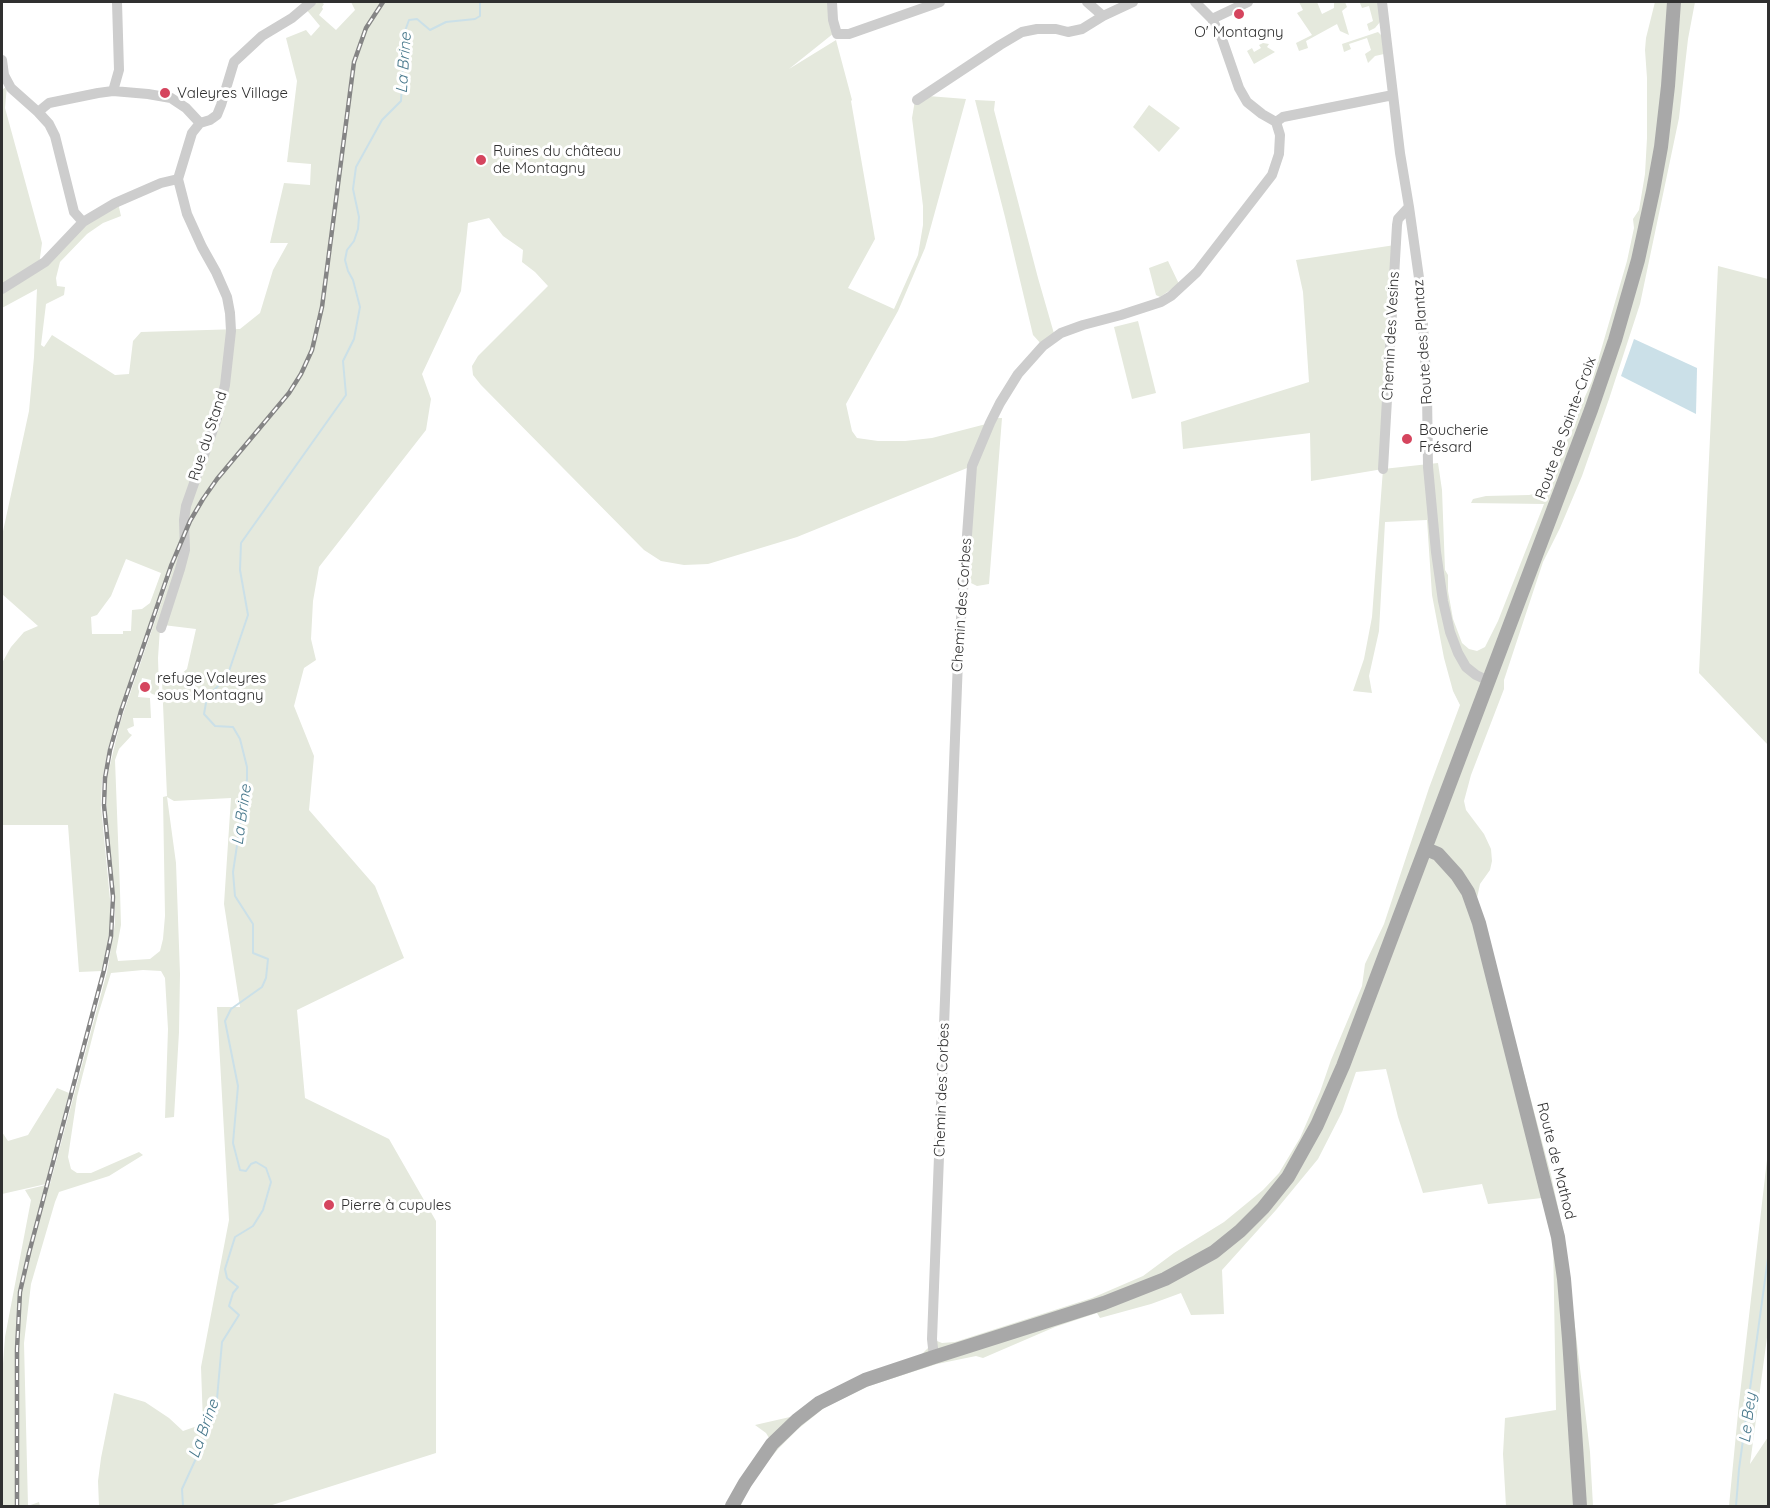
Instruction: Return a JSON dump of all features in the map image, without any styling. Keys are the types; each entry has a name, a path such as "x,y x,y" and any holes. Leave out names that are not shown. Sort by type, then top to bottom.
{"main road":[{"name":"Route de Sainte-Croix","path":"732,1506 772,1444 819,1403 851,1387 934,1357 1104,1303 1165,1279 1214,1252 1248,1223 1288,1177 1317,1125 1342,1066 1591,410 1626,306 1661,147 1674,2"},
{"name":"Route de Mathod","path":"1426,849 1438,854 1457,875 1468,892 1558,1237 1568,1319 1581,1506"}],"street":[{"path":"113,92 119,70 117,2"},
{"path":"2,289 45,262 83,222 115,203 178,178 192,133 200,123 217,115 234,62 262,36 292,18 311,2"},
{"path":"832,2 837,34 849,34 940,2"},
{"path":"1087,2 1103,16"},
{"path":"917,100 1022,32 1056,29 1068,32 1082,29 1133,2"},
{"path":"1195,2 1212,19 1222,39 1239,88 1247,102 1276,122 1283,117 1393,95"},
{"path":"1212,19 1248,2"},
{"name":"Route des Plantaz","path":"1382,2 1400,153 1421,292 1427,392 1428,467 1443,601 1450,632 1466,667 1489,681"},
{"path":"2,60 4,75 11,88 49,124 55,136 74,212 83,222"},
{"path":"38,112 49,103 113,92 148,94 171,98 186,108 200,123"},
{"name":"Chemin des Corbes","path":"934,1357 932,1339 958,660 972,466 1000,403 1018,374 1043,346 1061,333 1161,302 1197,272 1272,175 1279,154 1280,135 1276,122"},
{"name":"Rue du Stand","path":"161,628 185,550 186,506 217,418 225,384 231,331 227,297 187,214 178,178"},
{"name":"Chemin des Vesins","path":"1383,469 1397,225 1398,219 1409,207"}],"shaded area":[{"path":"312,2 324,4 319,15 336,30 355,10 351,2 829,2 834,33 789,69 836,40 852,100 875,239 848,288 894,309 918,255 923,225 923,206 912,118 915,100 928,96 966,99 925,248 898,311 846,404 852,431 857,438 878,441 932,438 1002,418 989,584 977,586 969,582 963,585 972,466 797,537 708,564 684,565 661,561 644,550 473,375 472,366 478,356 548,286 522,262 523,250 503,236 489,218 468,223 461,291 422,374 431,399 426,430 319,567 313,601 311,639 316,660 304,668 294,706 314,756 309,810 375,886 404,958 297,1010 305,1098 389,1139 436,1221 436,1453 269,1506 99,1506 98,1481 101,1458 114,1393 145,1402 169,1418 183,1431 203,1424 201,1367 229,1220 217,1007 240,1007 224,904 231,798 174,801 167,797 176,863 180,974 174,1117 165,1118 168,1029 165,978 161,971 111,973 77,1097 68,1157 71,1169 77,1173 91,1173 139,1152 143,1155 109,1176 59,1192 31,1284 24,1343 28,1506 2,1506 2,1377 5,1337 31,1200 25,1190 50,1184 107,972 115,923 115,899 107,827 106,782 120,723 184,536 184,550 160,628 159,691 156,695 152,694 150,692 151,680 142,678 138,697 150,698 151,718 133,718 134,726 127,729 132,735 119,749 115,760 121,925 116,952 118,961 150,959 160,951 163,939 165,916 163,797 167,796 162,681 178,677 187,669 196,629 163,625 181,570 185,550 185,529 170,565 108,749 102,781 101,806 111,923 102,971 79,972 68,825 2,825 2,663 11,647 24,632 38,626 2,594 2,536 29,411 37,289 2,308 2,90 7,86 5,108 42,243 39,265 10,284 45,263 84,223 118,203 121,216 103,223 87,234 60,262 56,278 57,286 65,287 64,295 46,304 41,345 44,347 52,335 115,375 129,374 133,341 141,332 240,329 260,313 273,270 288,243 270,243 284,183 310,185 311,164 287,162 297,81 286,38 306,30 311,36 320,26 305,8","holes":["126,559 161,573 150,603 142,609 132,610 131,631 123,631 123,634 92,634 91,617 97,615 111,596"]},
{"path":"1299,2 1317,2 1322,14 1334,8 1334,2 1345,2 1347,7 1342,11 1349,35 1340,31 1337,24 1306,41 1308,48 1299,51 1296,43 1312,35 1297,13 1303,10"},
{"path":"1378,2 1380,22 1369,31 1367,24 1373,21 1369,6 1362,8 1360,3"},
{"path":"1655,2 1695,2 1688,39 1679,118 1640,304 1582,476 1543,562 1504,680 1504,689 1471,775 1464,801 1466,810 1484,834 1491,849 1490,870 1480,884 1477,898 1551,1175 1564,1235 1590,1452 1593,1506 1506,1506 1503,1454 1505,1418 1556,1410 1553,1238 1542,1198 1488,1204 1482,1184 1423,1193 1398,1117 1386,1069 1356,1072 1342,1112 1318,1159 1222,1270 1224,1314 1191,1315 1181,1293 1100,1318 1097,1313 1055,1327 983,1358 976,1356 937,1364 869,1386 824,1408 798,1429 763,1467 745,1495 741,1506 727,1506 733,1492 769,1438 755,1425 790,1417 816,1399 920,1356 928,1348 932,1339 942,1343 955,1342 1092,1298 1143,1276 1174,1253 1224,1222 1263,1190 1279,1173 1300,1138 1362,986 1365,964 1384,924 1429,788 1460,705 1453,691 1444,658 1432,595 1427,520 1385,522 1379,631 1369,676 1372,693 1353,691 1364,659 1372,617 1383,469 1438,463 1442,490 1445,570 1448,575 1448,591 1453,619 1462,643 1469,649 1477,651 1485,647 1498,621 1544,504 1471,503 1473,499 1486,496 1529,495 1543,492 1551,484 1574,421 1592,381 1627,261 1634,228 1633,219 1639,210 1645,174 1647,138 1645,50"},
{"path":"1378,32 1382,36 1384,54 1375,56 1368,63 1365,54 1371,50 1367,38 1349,44 1351,49 1344,52 1342,44"},
{"path":"1269,44 1267,47 1275,52 1254,64 1247,51 1252,48 1254,52 1261,48 1259,45"},
{"path":"975,100 995,101 994,110 1055,337 1043,346 1033,335"},
{"path":"1149,105 1180,128 1159,152 1133,127"},
{"path":"1395,245 1383,469 1311,481 1310,433 1183,449 1181,422 1309,382 1303,292 1296,260"},
{"path":"1168,261 1179,284 1160,297 1156,295 1149,268"},
{"path":"1718,266 1768,279 1768,745 1699,673"},
{"path":"1138,321 1156,393 1132,399 1114,327"},
{"path":"57,1088 69,1093 46,1184 2,1194 2,1132 8,1141 28,1135"},
{"path":"1768,1151 1768,1330 1750,1464 1768,1437 1768,1506 1729,1506 1739,1403"},
{"path":"39,1502 40,1506 28,1506"}],"water":[{"path":"1634,339 1697,368 1696,414 1621,376"}],"waterway":[{"name":"La Brine","path":"183,1506 182,1489 204,1441 217,1399 222,1342 239,1315 229,1306 233,1293 238,1287 227,1278 225,1269 235,1237 253,1226 263,1210 271,1182 266,1168 256,1162 251,1164 246,1171 240,1170 233,1143 238,1086 225,1021 231,1009 262,987 266,978 268,959 253,953 253,924 235,896 233,872 247,767 240,739 233,727 215,726 204,714 207,697 227,677 248,615 240,570 241,543 346,395 343,361 354,339 360,307 345,260 347,250 354,241 358,229 359,217 353,189 356,167 382,120 401,101 405,31 409,20 417,19 430,30 446,22 475,19 480,16 480,2"},
{"name":"Le Bey","path":"1736,1506 1768,1258"}],"railway":[{"path":"17,1506 17,1349 20,1292 111,936 113,897 104,805 105,778 110,750 121,711 171,566 190,521 217,479 289,393 312,350 322,307 354,62 366,28 383,2"}],"place":[{"name":"O' Montagny","path":"1239,14"},
{"name":"Valeyres Village","path":"165,93"},
{"name":"Ruines du château de Montagny","path":"481,160"},
{"name":"Boucherie Frésard","path":"1407,439"},
{"name":"refuge Valeyres sous Montagny","path":"145,687"},
{"name":"Pierre à cupules","path":"329,1205"}]}
